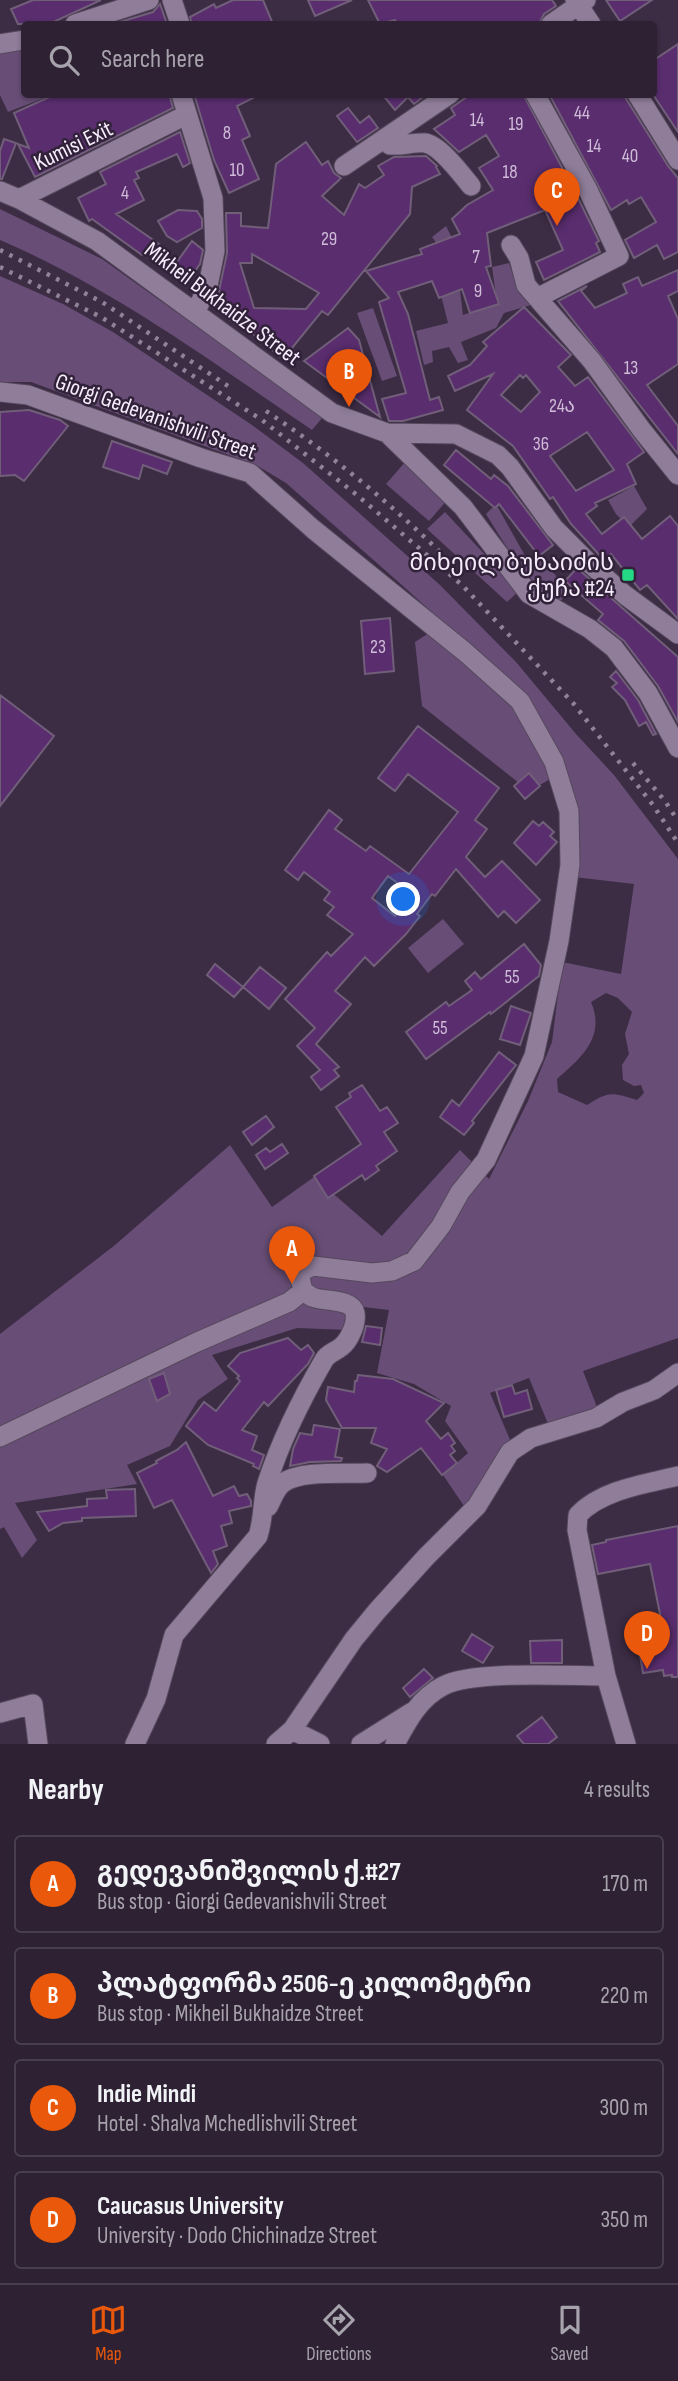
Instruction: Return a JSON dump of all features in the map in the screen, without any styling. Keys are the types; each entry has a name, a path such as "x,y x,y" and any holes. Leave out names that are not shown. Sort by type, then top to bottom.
{"street":[{"path":"84,21 149,0"},
{"path":"172,0 179,21"},
{"path":"555,21 580,2 590,21"},
{"path":"0,44 21,40"},
{"path":"182,98 213,198 215,251 208,286 195,313"},
{"path":"344,166 444,98"},
{"path":"537,98 587,188 619,256 537,298"},
{"path":"639,98 678,160"},
{"name":"Kumisi Exit","path":"19,199 187,115"},
{"path":"386,138 390,145 398,146 428,143 436,148 471,186"},
{"name":"Mikheil Bukhaidze Street","path":"0,191 97,241 332,413 387,433 456,434 498,455 516,475 554,528 625,595 678,635"},
{"path":"511,245 519,258 526,285 592,361 678,475"},
{"name":"Giorgi Gedevanishvili Street","path":"0,392 28,395 250,473 313,529 465,652 520,701 554,762 569,811 570,865 559,941 534,1056 486,1160 460,1192 441,1226 414,1261 392,1271 373,1273 313,1266 304,1270 300,1277 303,1291"},
{"path":"387,433 463,507 528,594 590,629 614,648 648,693 678,748"},
{"path":"0,1437 195,1343 289,1302 303,1291 312,1297 344,1303 355,1311 351,1334 343,1347 326,1356 281,1444 264,1498 264,1513"},
{"path":"276,1744 292,1730 354,1639 377,1611 477,1506 510,1452 531,1438 596,1418 623,1402 654,1390 678,1373"},
{"path":"135,1744 156,1699 166,1655 174,1635 258,1535 264,1513 275,1492 284,1482 308,1475 367,1473"},
{"path":"626,1744 606,1676 577,1530 578,1515 587,1505 619,1492 678,1476"},
{"path":"361,1744 412,1712 442,1686 460,1679 606,1676"},
{"path":"0,1713 33,1704 38,1744"},
{"path":"395,1744 412,1712"},
{"path":"292,1730 320,1744"}],"shaded area":[{"path":"21,45 21,98 44,98 8,112 0,95 0,49"},
{"path":"0,209 102,259 323,417 312,430 122,303 0,240"},
{"path":"446,226 454,242 463,315 497,303 492,267 509,263 519,293 531,305 504,313 496,328 461,342 468,360 458,363 449,347 432,351 433,362 424,365 416,331 448,323 441,295 444,253 432,237"},
{"path":"0,276 63,304 113,332 252,425 303,463 440,585 516,662 614,775 678,859 678,1338 583,1371 597,1407 549,1426 529,1378 490,1393 511,1442 466,1509 443,1475 468,1453 445,1421 451,1406 414,1384 377,1373 389,1310 355,1306 349,1330 297,1328 212,1355 228,1379 198,1400 170,1446 127,1465 137,1484 15,1503 37,1540 22,1558 4,1527 0,1529 0,1334 115,1245 230,1145 272,1207 314,1177 382,1236 460,1150 489,1179 528,1101 552,1042 562,962 621,974 634,884 574,877 578,849 515,688 286,483 256,465 31,382 0,382","holes":["606,993 618,998 632,1012 625,1034 629,1054 622,1065 623,1080 634,1086 641,1085 644,1093 637,1100 616,1094 606,1095 587,1105 558,1092 557,1079 582,1055 593,1036 595,1014 591,1002"]},
{"path":"373,308 397,376 382,381 357,313"},
{"path":"406,461 448,499 429,521 386,484"},
{"path":"634,486 647,509 629,527 616,514 608,500"},
{"path":"496,504 528,561 537,554 570,592 558,603 526,574 501,539 486,514"},
{"path":"445,512 519,591 507,602 427,529"},
{"path":"432,631 521,710 554,777 529,791 422,706 415,642"},
{"path":"443,919 464,944 428,973 408,948"}],"building":[{"path":"33,0 101,0 56,21 21,21 21,24 18,24 11,9"},
{"path":"233,0 263,0 272,21 191,21 190,17 214,4 216,8"},
{"path":"308,0 352,0 315,16"},
{"path":"368,0 552,0 556,6 544,14 540,21 378,21"},
{"path":"606,0 652,0 620,21"},
{"path":"160,4 166,21 123,21 153,12"},
{"path":"678,44 678,132 655,98 657,58"},
{"path":"47,98 170,98 173,108 35,177 18,144 29,148 14,113"},
{"path":"195,98 253,98 237,106 250,136 242,140 259,179 229,193 214,160"},
{"path":"385,98 407,98 395,110"},
{"path":"409,98 422,98 414,104"},
{"path":"465,98 525,98 599,241 596,243 600,252 544,280 536,262 563,250 545,210 487,233 491,266 486,267 499,304 470,313 462,289 439,298 432,281 398,292 408,314 430,400 439,397 443,410 403,421 389,421 382,399 406,393 379,302 389,298 366,271 422,254 420,249 460,234 452,219 467,205 493,190 479,168 499,156 486,135 459,152 434,129 455,115 451,108"},
{"path":"551,98 626,98 678,178 678,252 664,259 657,245 634,258 625,240 656,222 641,197 629,204 627,200 611,210"},
{"path":"348,108 360,123 369,116 378,128 357,142 337,116"},
{"path":"180,132 190,163 183,167 177,154 136,172 139,178 134,180 144,200 116,214 159,244 142,255 92,219 89,221 78,198 106,184 100,172"},
{"path":"4,139 16,143 0,179 0,151"},
{"path":"306,142 322,165 328,161 334,173 341,178 322,196 344,215 359,184 365,188 384,175 378,166 394,157 426,156 437,166 440,174 412,187 410,214 328,315 322,311 283,359 241,324 239,327 212,305 221,295 219,291 227,253 226,213 241,213 241,226 268,228 276,164","holes":["252,254 319,293 306,309 254,308 240,263 252,263"]},
{"path":"178,210 197,211 202,219 202,228 177,242 167,236 158,221"},
{"path":"192,241 203,250 200,264 187,282 171,270"},
{"path":"678,270 678,291 668,296 678,319 678,364 647,385 678,426 678,454 558,301 587,286 581,291 595,308 627,293 623,284 638,277 642,286"},
{"path":"524,307 571,355 558,367 575,386 588,377 644,452 627,464 636,484 595,503 597,506 586,514 602,534 624,517 642,539 670,516 678,526 678,619 647,585 640,590 611,554 604,560 571,524 553,497 550,499 513,446 467,410 493,374 455,391 448,376 470,365 487,346 483,342","holes":["520,375 523,378 526,375 540,392 521,412 501,395","587,432 614,470 576,491 550,456"]},
{"path":"348,328 359,340 380,417 304,361"},
{"path":"29,410 60,420 68,426 24,481 15,475 0,476 0,412"},
{"path":"112,441 172,462 167,474 143,465 139,479 103,467"},
{"path":"456,450 491,479 494,475 508,486 553,545 539,556 499,504 495,508 444,465"},
{"path":"577,568 678,657 678,722 658,686 624,641 598,620 603,614 565,581"},
{"path":"390,618 394,671 365,674 361,621"},
{"path":"616,671 638,700 656,734 653,735 646,722 639,726 625,700 612,687 617,683 610,677"},
{"path":"0,695 54,736 0,806"},
{"path":"418,726 499,788 475,820 487,829 466,857 485,877 502,861 540,900 516,923 504,911 498,917 456,869 435,896 432,894 406,934 374,966 365,957 335,991 351,1004 316,1044 339,1067 334,1070 339,1076 321,1090 311,1077 320,1070 297,1046 315,1028 285,999 327,952 331,956 353,934 327,915 334,907 324,900 330,892 304,872 298,880 285,870 329,810 342,820 335,829 366,851 370,846 409,874 458,812 408,774 395,791 378,778","holes":["388,876 412,894 395,916 372,898"]},
{"path":"529,773 540,786 525,799 514,786"},
{"path":"533,821 539,826 543,822 554,832 550,836 557,842 536,865 514,843"},
{"path":"524,944 541,965 539,976 491,1014 490,1012 426,1059 406,1032 446,1002 449,1006 472,990 465,981 475,972 481,979"},
{"path":"215,964 243,987 234,997 207,975"},
{"path":"260,967 286,988 269,1009 243,987"},
{"path":"511,1006 531,1013 520,1045 500,1039"},
{"path":"499,1052 516,1065 464,1135 440,1117 452,1100 459,1106"},
{"path":"362,1085 380,1111 387,1107 398,1123 384,1132 397,1151 376,1166 379,1170 365,1180 362,1175 328,1198 314,1176 361,1144 336,1107 351,1097 349,1093"},
{"path":"266,1116 274,1127 252,1145 243,1132"},
{"path":"282,1144 288,1153 265,1169 256,1155 266,1148 270,1152"},
{"path":"366,1326 382,1328 380,1345 362,1342"},
{"path":"288,1338 301,1350 308,1345 314,1353 308,1364 268,1406 264,1402 242,1430 257,1436 252,1450 264,1455 259,1469 253,1466 254,1464 208,1445 186,1426 204,1402 216,1411 240,1381 237,1378 239,1376 228,1366 240,1353"},
{"path":"164,1373 170,1394 157,1401 149,1379"},
{"path":"358,1375 393,1379 444,1403 426,1421 441,1439 448,1433 455,1443 451,1446 455,1451 450,1455 457,1463 442,1475 421,1448 387,1472 377,1466 387,1449 371,1443 376,1428 342,1428 326,1400 328,1387 354,1392"},
{"path":"512,1385 515,1394 527,1390 532,1409 504,1417 496,1390"},
{"path":"314,1425 340,1429 335,1457 342,1458 341,1461 290,1466 300,1433 312,1435"},
{"path":"186,1442 213,1496 234,1486 239,1496 247,1494 251,1501 251,1506 229,1511 232,1523 221,1526 227,1546 213,1551 218,1564 211,1573 172,1500 154,1508 137,1473 157,1463 156,1461"},
{"path":"135,1489 136,1516 82,1518 82,1521 63,1523 49,1531 37,1512 87,1506 87,1499 107,1498 106,1490"},
{"path":"678,1526 678,1677 672,1677 664,1676 663,1670 643,1673 639,1649 666,1644 650,1564 598,1574 592,1545"},
{"path":"472,1634 493,1647 483,1663 462,1651"},
{"path":"562,1640 562,1663 531,1663 530,1641"},
{"path":"424,1669 433,1678 410,1697 403,1688"},
{"path":"542,1717 557,1737 548,1744 524,1744 517,1736"}],"railway":[{"path":"0,250 102,302 228,386"},
{"path":"0,267 101,317 262,420 357,495 462,585 573,703 653,805 678,843"},
{"path":"266,411 366,485 457,569"},
{"path":"633,763 678,821"}],"place":[{"name":"Indie Mindi","path":"557,226"},
{"name":"პლატფორმა 2506-ე კილომეტრი","path":"349,407"},
{"name":"მიხეილ ბუხაიძის ქუჩა #24","path":"628,575"},
{"name":"გედევანიშვილის ქ.#27","path":"292,1284"},
{"name":"Caucasus University","path":"647,1669"}]}
